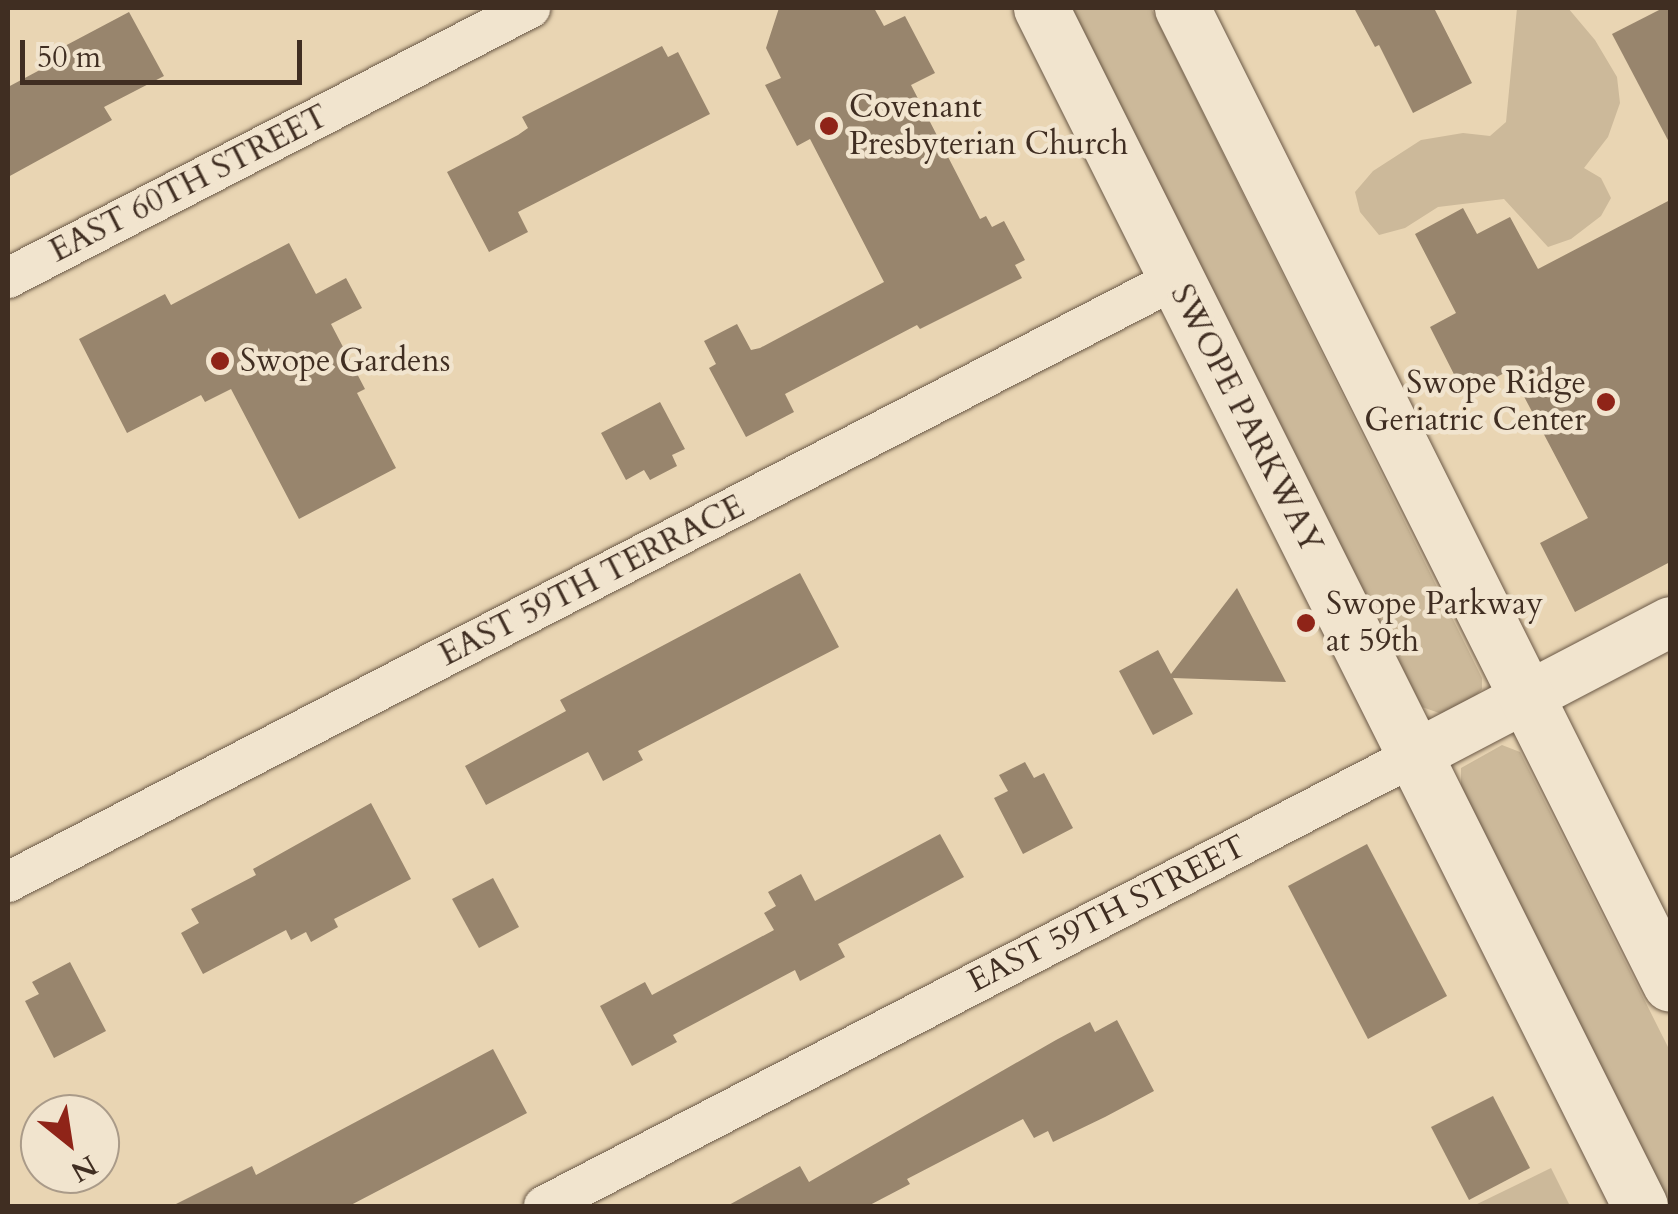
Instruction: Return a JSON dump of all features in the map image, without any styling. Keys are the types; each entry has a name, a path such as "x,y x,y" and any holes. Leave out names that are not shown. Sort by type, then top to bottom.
{"main road":[{"name":"SWOPE PARKWAY","path":"1041,8 1640,1206"},
{"path":"1182,8 1670,984"}],"street":[{"name":"EAST 60TH STREET","path":"8,278 530,8"},
{"name":"EAST 59TH TERRACE","path":"8,882 1176,279"},
{"name":"EAST 59TH STREET","path":"544,1206 1670,622"}],"shaded area":[{"path":"1071,8 1151,8 1482,678 1482,689 1473,698 1442,714 1422,707"},
{"path":"1517,8 1568,8 1595,40 1617,77 1620,103 1608,137 1584,168 1601,178 1611,198 1601,216 1571,239 1548,247 1504,199 1438,207 1405,228 1379,235 1360,212 1355,192 1373,171 1421,140 1463,133 1490,136 1506,122"},
{"path":"1502,745 1520,752 1670,1051 1670,1206 1461,790 1461,768"},
{"path":"1551,1168 1570,1206 1473,1206"}],"building":[{"path":"779,8 874,8 884,26 905,16 935,73 911,85 980,219 986,216 992,227 1004,221 1025,260 1015,265 1022,278 920,329 917,325 785,394 794,412 746,437 709,368 716,364 704,341 737,324 751,350 760,348 884,282 810,139 797,146 765,85 781,78 766,48"},
{"path":"1354,8 1434,8 1472,83 1413,113 1379,45 1375,47"},
{"path":"1670,8 1670,144 1612,34"},
{"path":"129,12 164,76 104,107 112,120 8,177 8,87 66,56 61,48"},
{"path":"662,46 668,57 678,52 710,114 518,212 528,232 489,252 447,172 528,128 522,117"},
{"name":"Swope Ridge Geriatric Center","path":"1670,200 1670,562 1575,612 1540,543 1588,518 1510,370 1464,394 1430,327 1456,313 1415,234 1463,208 1477,234 1510,217 1538,269"},
{"name":"Swope Gardens","path":"289,243 316,294 346,278 362,308 331,324 365,389 357,393 396,468 299,519 231,389 205,402 201,395 127,433 79,339 165,294 171,305"},
{"path":"660,402 685,449 672,455 677,466 650,480 644,470 626,480 601,433"},
{"path":"800,573 839,647 638,751 643,760 603,781 588,752 486,805 465,766 566,711 560,700"},
{"path":"1237,588 1286,682 1173,678 1193,714 1153,735 1119,671 1158,650 1171,674"},
{"path":"1025,762 1034,778 1044,773 1073,828 1023,854 994,798 1008,791 999,775"},
{"path":"371,803 411,879 334,919 338,927 311,942 306,932 291,940 286,930 203,974 181,933 199,923 191,909 256,875 253,869"},
{"path":"940,834 964,877 838,944 845,957 800,981 795,970 673,1035 677,1042 632,1066 600,1006 645,982 652,995 774,930 764,913 776,906 768,892 801,874 815,901"},
{"path":"1367,844 1447,996 1368,1039 1288,886"},
{"path":"493,878 519,927 479,948 452,899"},
{"path":"70,962 106,1031 54,1058 25,1001 39,994 32,982"},
{"path":"1117,1020 1154,1091 1053,1142 1048,1131 1034,1138 1023,1119 907,1179 910,1184 868,1206 727,1206 800,1166 809,1182 1090,1022 1095,1032"},
{"path":"493,1049 527,1113 349,1206 172,1206 252,1166 256,1175"},
{"path":"1493,1096 1530,1168 1469,1200 1431,1127"}],"place":[{"name":"Covenant Presbyterian Church","path":"829,126"},
{"name":"Swope Gardens","path":"220,361"},
{"name":"Swope Ridge Geriatric Center","path":"1606,402"},
{"name":"Swope Parkway at 59th","path":"1306,623"}]}
